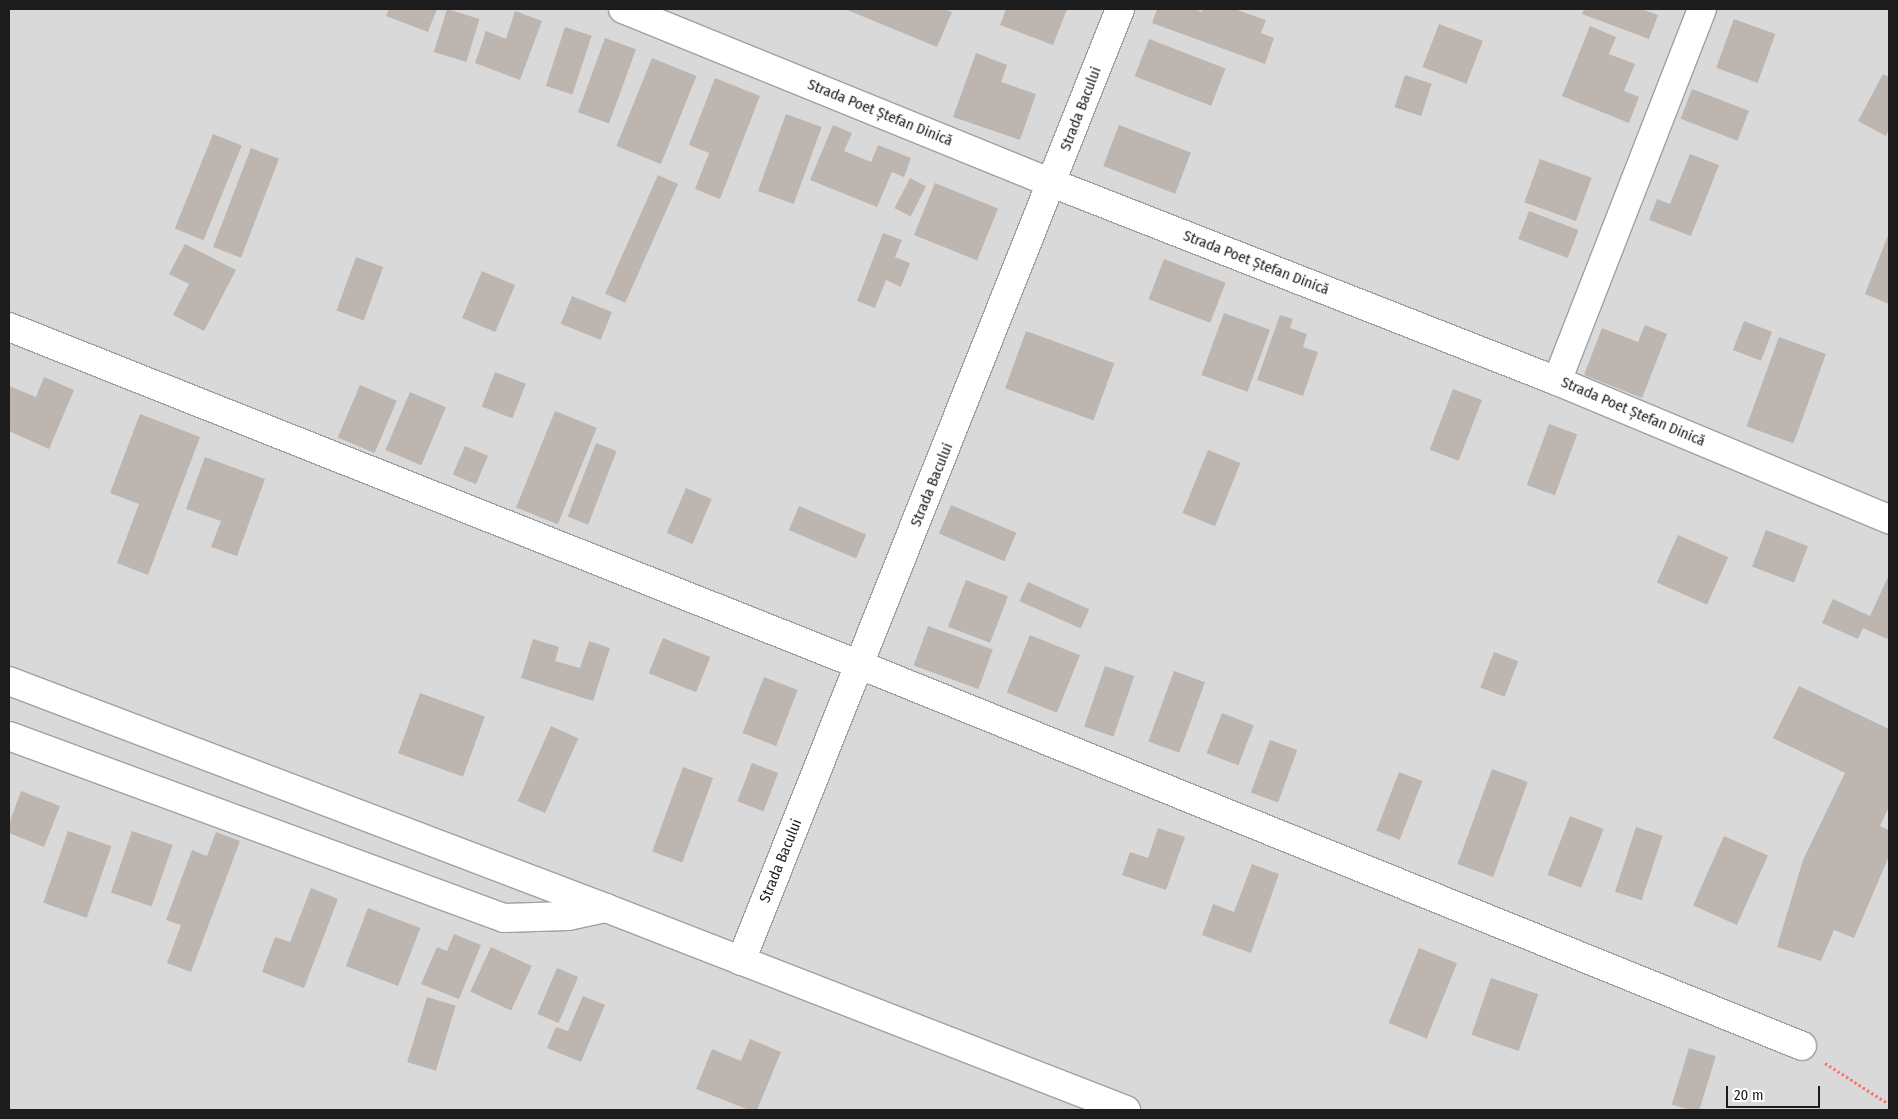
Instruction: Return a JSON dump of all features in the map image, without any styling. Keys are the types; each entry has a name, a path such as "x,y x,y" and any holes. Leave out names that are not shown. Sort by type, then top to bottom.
{"street":[{"name":"Strada Poet Ștefan Dinică","path":"623,9 1052,183 1557,381 1889,519"},
{"name":"Strada Bacului","path":"741,960 1120,9"},
{"path":"1557,381 1702,9"},
{"path":"9,327 860,664 1802,1046"},
{"path":"9,681 606,908 1126,1110"},
{"path":"9,736 504,918 568,916 606,908"}],"path":[{"path":"1802,1046 1839,1074 1889,1104"}],"shaded area":[{"path":"9,9 1889,9 1889,1110 9,1110"}],"building":[{"path":"389,9 437,9 428,32 386,16"},
{"path":"447,9 480,19 466,62 434,52"},
{"path":"845,9 943,9 952,12 937,47"},
{"path":"1006,9 1067,9 1053,45 1000,25"},
{"path":"1157,9 1194,9 1202,12 1203,9 1234,9 1266,20 1261,33 1274,38 1265,64 1152,23"},
{"path":"1584,9 1641,9 1658,15 1649,39 1582,14"},
{"path":"515,11 542,21 520,80 475,63 486,31 506,39"},
{"path":"1734,19 1775,34 1758,83 1716,68"},
{"path":"1439,24 1483,41 1466,84 1423,67"},
{"path":"1590,26 1616,37 1609,54 1635,64 1624,91 1639,97 1629,123 1562,96"},
{"path":"565,27 592,36 572,95 546,86"},
{"path":"605,38 636,49 609,124 578,112"},
{"path":"1149,39 1226,68 1211,106 1135,76"},
{"path":"976,53 1007,65 1001,82 1036,94 1020,140 953,117"},
{"path":"652,58 697,76 661,164 616,146"},
{"path":"1883,74 1889,77 1889,129 1886,136 1858,121"},
{"path":"1405,75 1432,84 1421,116 1394,107"},
{"path":"715,78 760,96 720,199 695,189 709,153 689,145"},
{"path":"1692,89 1749,111 1737,141 1681,119"},
{"path":"786,114 822,127 794,204 758,191"},
{"path":"833,125 852,133 844,151 871,162 878,145 911,158 904,177 892,172 877,207 810,180"},
{"path":"1119,125 1191,153 1175,194 1103,166"},
{"path":"213,134 242,146 204,240 175,229"},
{"path":"251,148 279,159 241,258 213,247"},
{"path":"1690,154 1719,165 1691,236 1649,220 1657,199 1670,204"},
{"path":"1540,159 1592,178 1576,221 1524,202"},
{"path":"658,175 678,184 625,303 605,294"},
{"path":"910,178 926,186 911,216 895,208"},
{"path":"935,183 998,208 977,260 914,235"},
{"path":"1529,211 1578,230 1568,258 1518,239"},
{"path":"883,233 902,240 895,257 910,263 901,287 886,280 875,308 857,301"},
{"path":"1889,233 1889,304 1865,294"},
{"path":"185,244 236,270 204,331 173,315 189,284 169,274"},
{"path":"356,257 383,267 364,320 337,311"},
{"path":"1164,259 1226,283 1210,323 1149,299"},
{"path":"482,271 515,285 495,332 462,318"},
{"path":"572,296 612,312 601,340 561,324"},
{"path":"1224,313 1270,330 1247,392 1201,375"},
{"path":"1280,315 1293,319 1290,328 1307,334 1303,347 1318,352 1303,396 1257,380"},
{"path":"1744,321 1772,332 1761,361 1733,350"},
{"path":"1645,325 1667,334 1642,398 1584,375 1602,328 1638,342"},
{"path":"1026,331 1114,363 1093,420 1005,388"},
{"path":"1779,337 1826,354 1793,443 1747,426"},
{"path":"495,372 526,384 513,418 482,407"},
{"path":"44,377 74,390 49,449 9,431 9,386 36,397"},
{"path":"360,385 397,401 375,453 338,437"},
{"path":"1453,389 1482,400 1459,461 1430,450"},
{"path":"410,392 446,407 421,465 385,450"},
{"path":"555,411 597,428 558,524 516,507"},
{"path":"140,414 200,437 148,575 117,563 139,504 110,493"},
{"path":"1549,424 1577,434 1555,495 1527,485"},
{"path":"596,443 617,451 588,525 568,517"},
{"path":"465,446 488,456 476,484 453,475"},
{"path":"1208,450 1240,463 1215,526 1183,513"},
{"path":"205,457 265,479 237,556 211,547 221,521 186,509"},
{"path":"686,488 712,499 693,544 667,533"},
{"path":"951,505 1016,533 1004,561 939,534"},
{"path":"799,506 866,535 856,558 789,530"},
{"path":"1766,530 1808,546 1794,583 1752,566"},
{"path":"1678,535 1728,557 1707,605 1657,583"},
{"path":"1889,575 1889,634 1887,639 1863,628 1858,639 1822,623 1833,599 1870,616"},
{"path":"966,580 1008,596 990,643 948,627"},
{"path":"1028,582 1089,609 1081,628 1019,601"},
{"path":"928,626 993,650 978,689 914,665"},
{"path":"1030,635 1080,655 1057,713 1007,692"},
{"path":"663,638 710,657 696,692 649,673"},
{"path":"533,639 559,647 555,661 580,668 589,641 610,648 593,701 521,678"},
{"path":"1494,652 1518,661 1505,697 1480,687"},
{"path":"1105,666 1134,676 1113,737 1084,727"},
{"path":"1174,671 1205,682 1179,753 1148,741"},
{"path":"764,677 798,690 776,746 742,733"},
{"path":"1799,686 1889,729 1889,807 1880,826 1889,830 1889,856 1854,938 1834,930 1821,961 1777,947 1803,860 1845,773 1773,738"},
{"path":"420,693 485,717 463,777 398,753"},
{"path":"1222,713 1254,725 1238,765 1207,753"},
{"path":"551,726 578,738 545,813 518,801"},
{"path":"1270,740 1297,750 1278,803 1251,793"},
{"path":"752,763 778,773 763,811 737,801"},
{"path":"683,767 713,778 682,863 652,852"},
{"path":"1492,769 1528,782 1493,877 1457,864"},
{"path":"1399,772 1422,781 1400,840 1376,831"},
{"path":"21,791 60,806 44,847 9,833 9,824"},
{"path":"1570,816 1604,829 1581,888 1547,875"},
{"path":"1636,827 1663,836 1642,900 1615,892"},
{"path":"1158,828 1185,837 1166,890 1122,875 1130,852 1148,858"},
{"path":"68,831 111,846 87,918 43,903"},
{"path":"132,831 173,845 151,906 111,892"},
{"path":"216,832 240,841 191,972 167,963 181,925 166,920 192,850 207,856"},
{"path":"1724,836 1768,856 1737,925 1693,905"},
{"path":"1252,864 1279,874 1251,953 1202,935 1213,904 1234,912"},
{"path":"311,888 338,899 304,988 262,972 275,937 290,942"},
{"path":"368,908 420,928 398,986 346,966"},
{"path":"454,934 481,945 459,999 421,984 437,947 447,951"},
{"path":"491,947 532,966 511,1010 470,991"},
{"path":"1419,948 1457,963 1427,1038 1389,1023"},
{"path":"557,968 578,977 559,1023 537,1014"},
{"path":"1491,978 1538,994 1519,1051 1471,1035"},
{"path":"583,996 605,1005 581,1062 547,1048 556,1027 568,1031"},
{"path":"427,997 456,1006 436,1071 407,1062"},
{"path":"750,1039 781,1052 757,1110 749,1110 696,1089 712,1049 741,1061"},
{"path":"1689,1048 1716,1056 1699,1110 1690,1110 1672,1104"}]}
